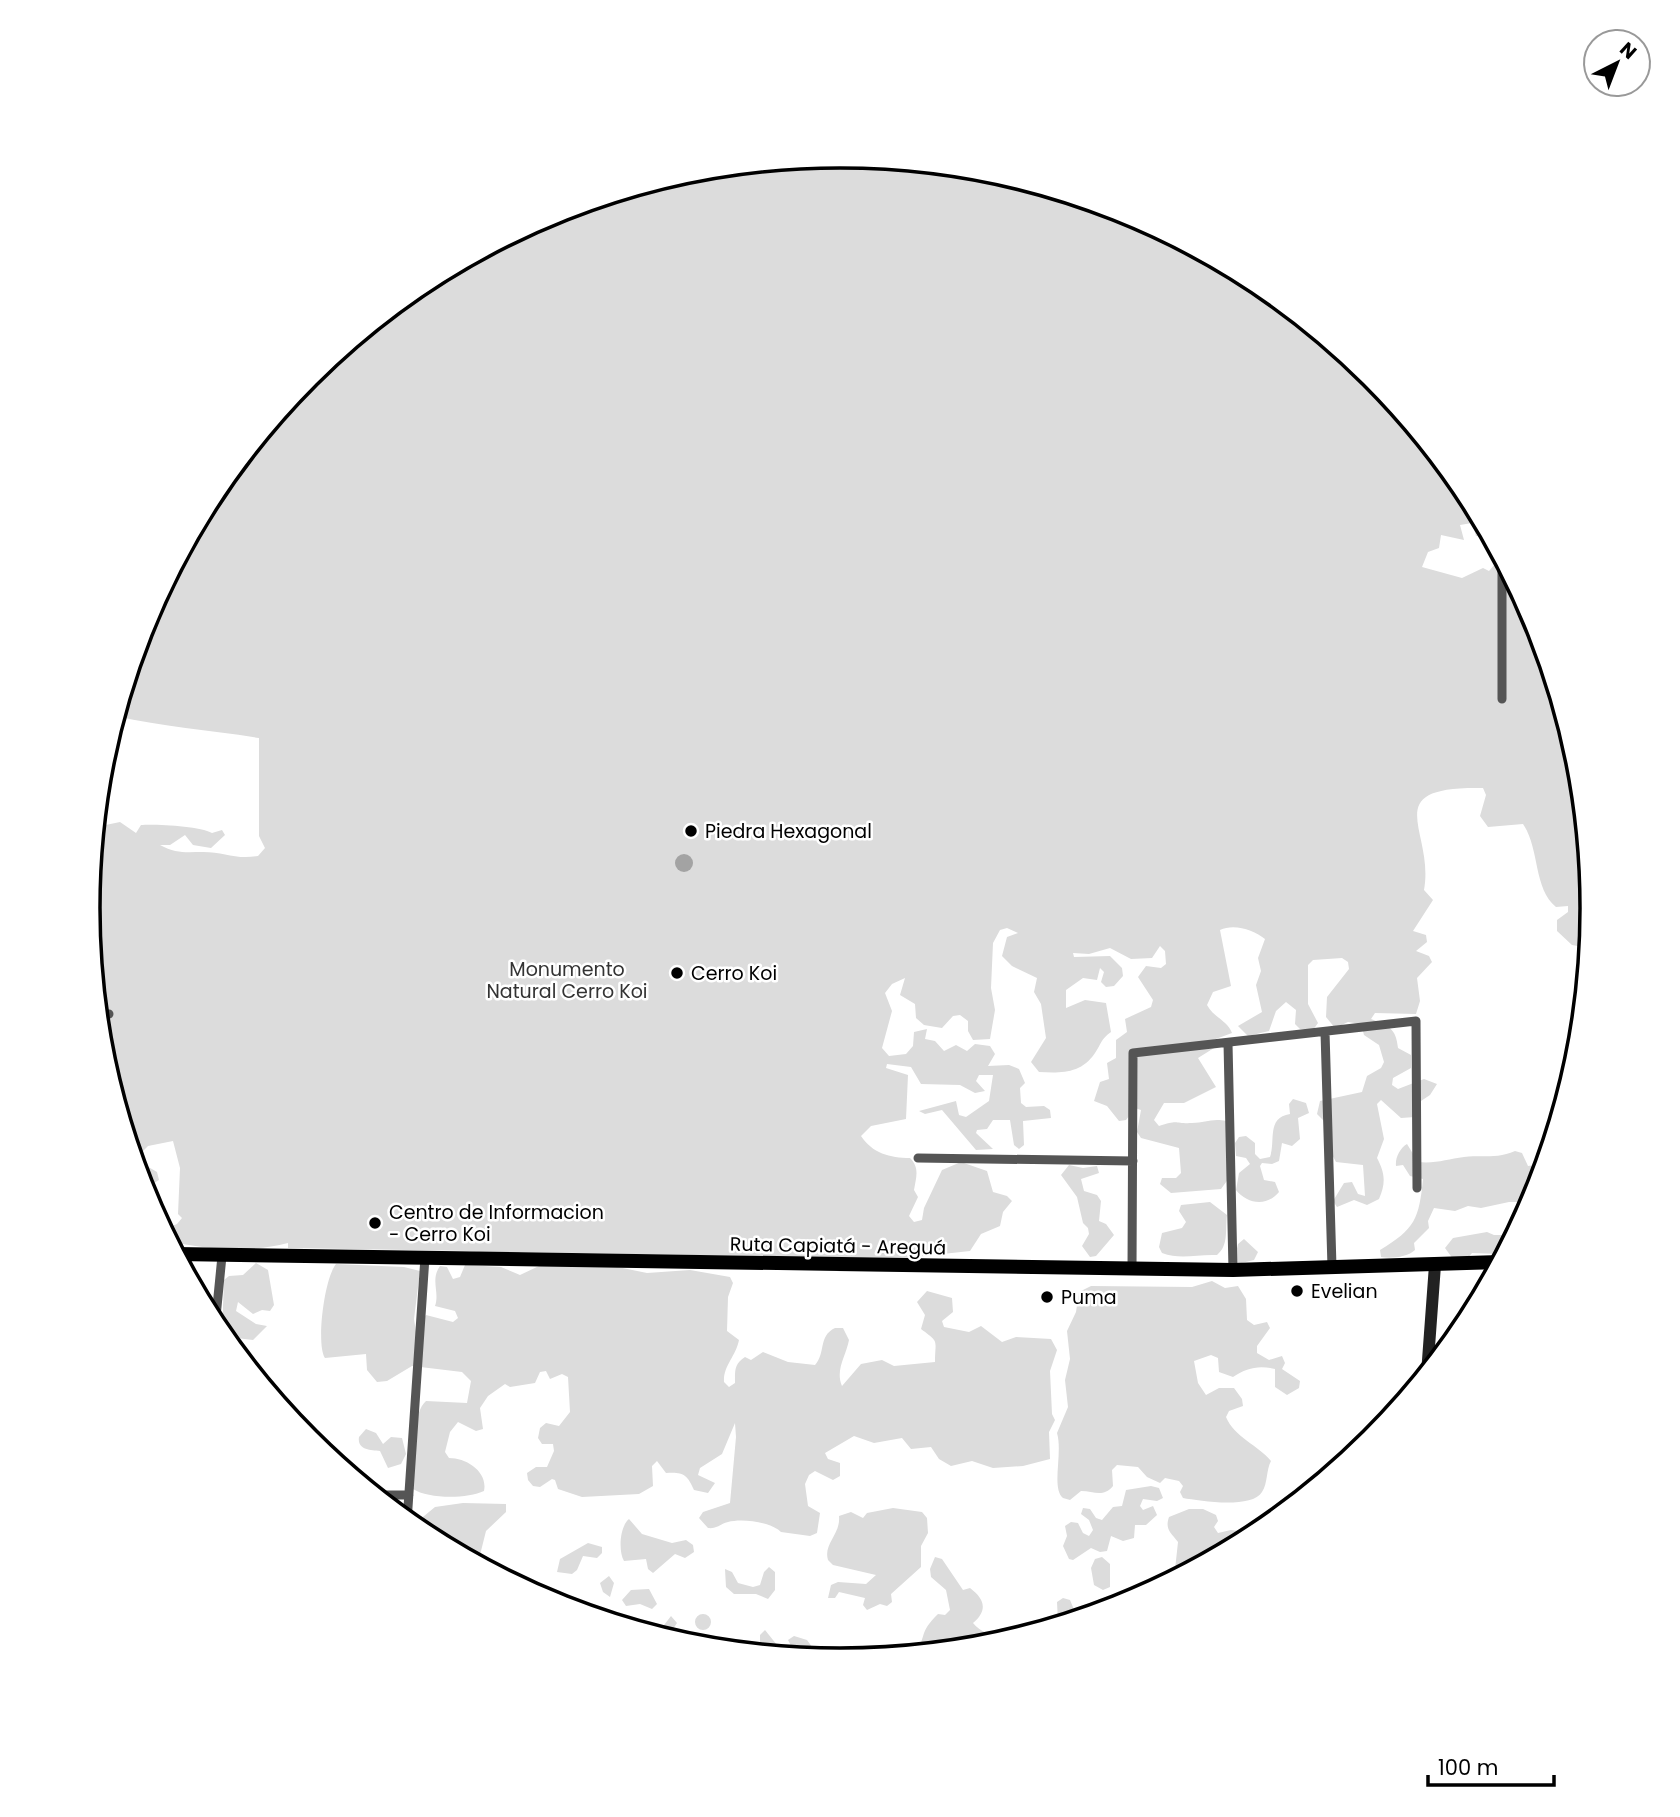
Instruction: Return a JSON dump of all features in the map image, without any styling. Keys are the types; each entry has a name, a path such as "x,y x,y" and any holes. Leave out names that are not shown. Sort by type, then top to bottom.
{"main road":[{"name":"Ruta Capiatá - Areguá","path":"186,1254 425,1256 741,1265 1233,1270 1490,1262"}],"street":[{"path":"1502,577 1502,699"},
{"path":"1132,1269 1133,1054 1416,1021 1418,1188"},
{"path":"1325,1032 1332,1267"},
{"path":"1228,1042 1233,1270"},
{"path":"918,1158 1133,1161"},
{"path":"217,1307 222,1255"},
{"path":"408,1509 425,1256"},
{"path":"1428,1357 1435,1265"},
{"path":"388,1495 409,1495"}],"green space":[{"name":"Monumento Natural Cerro Koi","path":"840,168 888,170 984,182 1032,193 1078,208 1123,225 1210,267 1291,321 1328,352 1397,420 1427,458 1472,523 1460,525 1464,540 1441,535 1439,548 1428,552 1422,567 1462,578 1483,568 1489,571 1495,564 1524,625 1541,671 1566,764 1574,812 1579,860 1579,946 1572,945 1557,931 1557,920 1568,912 1568,906 1556,907 1544,890 1532,845 1523,824 1488,827 1480,816 1486,795 1483,788 1450,789 1430,795 1420,804 1417,816 1425,868 1424,890 1433,900 1413,931 1426,935 1427,942 1416,951 1429,956 1432,962 1417,978 1420,1001 1416,1014 1375,1013 1371,1019 1390,1029 1398,1048 1411,1055 1411,1068 1393,1078 1392,1085 1398,1089 1424,1079 1437,1084 1430,1095 1418,1103 1415,1117 1401,1118 1381,1100 1377,1104 1384,1139 1377,1158 1382,1168 1384,1183 1379,1199 1367,1205 1354,1200 1337,1207 1333,1201 1344,1183 1352,1182 1358,1194 1365,1196 1363,1165 1336,1162 1329,1149 1332,1129 1317,1114 1320,1101 1362,1092 1367,1076 1381,1068 1384,1062 1379,1045 1364,1035 1361,1024 1348,1022 1335,1028 1326,1017 1327,997 1349,969 1348,962 1342,958 1313,960 1308,965 1308,1004 1318,1023 1313,1030 1300,1029 1295,1024 1296,1010 1286,1002 1276,1011 1269,1031 1248,1036 1238,1026 1262,1012 1256,985 1261,971 1258,958 1265,939 1244,928 1220,930 1231,986 1213,992 1207,1005 1232,1033 1213,1040 1214,1048 1198,1058 1216,1087 1184,1103 1164,1103 1154,1120 1159,1126 1174,1122 1226,1121 1229,1178 1221,1189 1171,1193 1160,1184 1162,1178 1176,1178 1181,1173 1179,1148 1141,1138 1137,1132 1141,1110 1135,1108 1126,1120 1119,1121 1107,1106 1094,1101 1100,1082 1109,1079 1107,1063 1116,1058 1116,1040 1127,1032 1125,1019 1151,1007 1153,1000 1138,977 1146,966 1161,968 1166,964 1165,951 1160,946 1152,958 1131,959 1110,948 1089,954 1073,953 1074,957 1110,956 1122,968 1123,976 1114,986 1106,987 1101,982 1104,972 1100,968 1097,980 1083,978 1066,990 1066,1008 1085,1000 1106,1003 1111,1032 1089,1060 1077,1069 1039,1072 1031,1062 1046,1038 1041,1004 1034,992 1037,978 1012,966 1002,956 1007,937 1018,933 1007,928 1000,930 993,943 991,988 995,1010 990,1039 973,1040 968,1031 968,1021 960,1015 953,1016 942,1028 924,1025 916,1018 915,1004 900,995 905,978 892,984 885,993 892,1011 882,1048 889,1056 906,1054 913,1046 914,1032 927,1029 925,1039 935,1041 944,1051 956,1045 967,1051 975,1044 990,1046 995,1054 988,1066 1009,1065 1019,1069 1025,1083 1020,1088 1021,1103 1026,1107 1044,1106 1050,1110 1051,1118 1023,1121 1024,1145 1019,1149 1014,1145 1010,1120 993,1120 987,1129 977,1130 976,1133 993,1149 976,1150 942,1110 925,1114 919,1111 956,1101 959,1115 966,1117 989,1101 993,1075 979,1075 976,1081 985,1091 975,1093 960,1085 921,1084 911,1067 887,1064 886,1068 908,1075 906,1119 871,1126 861,1136 870,1147 889,1156 910,1158 915,1165 914,1190 918,1197 909,1216 914,1222 922,1220 924,1208 942,1170 961,1162 987,1171 993,1192 1007,1196 1012,1201 1003,1212 1000,1226 981,1234 970,1251 906,1258 894,1263 754,1256 521,1252 514,1255 469,1251 288,1248 288,1243 258,1248 199,1247 180,1243 172,1226 182,1218 178,1214 180,1168 173,1141 148,1146 142,1152 143,1158 114,1053 101,957 101,860 105,825 120,822 136,833 141,825 188,827 212,833 222,830 225,835 211,848 193,845 185,835 170,845 160,845 182,852 258,856 265,848 259,836 259,738 125,718 139,671 176,581 225,497 283,420 317,385 389,321 429,293 470,267 557,225 648,193 696,182 792,170"},
{"path":"1293,1099 1306,1103 1309,1113 1298,1118 1300,1139 1292,1146 1282,1143 1279,1161 1272,1164 1262,1163 1260,1166 1264,1180 1275,1182 1279,1192 1263,1202 1251,1201 1236,1190 1239,1173 1250,1164 1246,1158 1236,1156 1235,1143 1239,1137 1246,1136 1255,1143 1255,1154 1260,1159 1270,1157 1275,1125 1282,1116 1290,1114 1289,1104"},
{"path":"1407,1144 1418,1162 1496,1156 1515,1151 1522,1153 1528,1166 1534,1165 1519,1202 1481,1208 1468,1206 1455,1211 1434,1208 1428,1221 1429,1228 1414,1243 1415,1250 1399,1257 1381,1257 1380,1250 1408,1229 1420,1204 1423,1179 1410,1176 1403,1165 1396,1166 1398,1153"},
{"path":"1069,1165 1083,1168 1097,1166 1099,1173 1081,1179 1084,1191 1097,1195 1101,1201 1099,1221 1106,1224 1114,1235 1096,1256 1090,1257 1082,1246 1089,1234 1088,1228 1083,1223 1077,1197 1061,1175"},
{"path":"146,1166 157,1172 159,1180 153,1184"},
{"path":"1210,1202 1227,1215 1225,1242 1221,1251 1217,1255 1189,1256 1162,1253 1159,1247 1162,1233 1182,1228 1186,1222 1179,1211 1181,1205"},
{"path":"1487,1232 1504,1235 1494,1254 1472,1253 1467,1259 1453,1259 1445,1248 1453,1238"},
{"path":"1244,1239 1258,1252 1254,1260 1237,1264 1235,1257 1238,1244"},
{"path":"256,1263 268,1270 274,1305 270,1311 262,1310 253,1314 238,1302 236,1311 256,1324 267,1326 253,1340 238,1338 223,1316 224,1280 229,1276 243,1275"},
{"path":"598,1263 647,1273 690,1270 730,1277 733,1283 728,1297 727,1331 739,1340 724,1376 724,1382 729,1387 735,1383 739,1362 745,1357 751,1360 763,1352 788,1362 815,1365 826,1335 835,1328 843,1328 849,1340 840,1369 842,1386 861,1364 882,1360 894,1366 935,1362 935,1342 921,1329 925,1315 917,1302 927,1291 952,1298 953,1312 942,1321 944,1327 969,1332 981,1326 1002,1342 1016,1337 1051,1339 1057,1350 1050,1371 1052,1414 1055,1420 1049,1432 1050,1459 1023,1466 993,1468 972,1461 951,1466 939,1459 931,1447 911,1449 902,1438 874,1443 854,1436 825,1453 828,1459 840,1463 840,1476 833,1480 815,1471 809,1475 805,1484 808,1506 820,1513 817,1533 810,1536 781,1532 764,1523 748,1521 734,1521 708,1528 699,1518 703,1512 730,1503 735,1423 722,1454 700,1468 698,1475 715,1483 708,1493 694,1490 684,1475 666,1473 657,1461 652,1466 653,1486 639,1494 582,1497 558,1489 552,1479 540,1487 533,1486 527,1473 536,1467 547,1467 554,1451 553,1444 542,1444 538,1438 540,1428 546,1423 559,1426 570,1412 568,1377 562,1374 550,1379 546,1371 540,1372 535,1383 510,1387 505,1384 488,1396 480,1408 483,1429 476,1431 458,1422 450,1432 445,1452 449,1458 463,1460 475,1467 483,1478 484,1491 448,1497 428,1495 413,1489 415,1429 421,1408 426,1401 467,1403 471,1381 462,1372 412,1366 387,1381 377,1382 367,1370 366,1354 325,1358 322,1351 321,1326 328,1283 336,1264 404,1267 420,1271 414,1319 416,1332 426,1315 453,1322 458,1318 455,1311 435,1306 435,1281 440,1266 447,1267 453,1279 460,1277 465,1265 501,1267 520,1275 539,1266"},
{"path":"1212,1281 1225,1288 1238,1286 1246,1299 1247,1320 1254,1325 1267,1322 1270,1328 1257,1346 1257,1353 1269,1360 1282,1356 1285,1363 1282,1369 1300,1381 1299,1388 1287,1395 1275,1387 1275,1369 1253,1368 1233,1377 1219,1372 1218,1358 1211,1355 1194,1361 1198,1383 1206,1395 1219,1388 1234,1388 1242,1399 1243,1406 1229,1411 1226,1417 1240,1435 1271,1461 1262,1492 1248,1501 1237,1502 1183,1498 1180,1492 1183,1486 1179,1481 1165,1478 1160,1483 1147,1477 1138,1467 1117,1465 1112,1470 1113,1486 1106,1492 1081,1491 1070,1500 1063,1498 1057,1478 1057,1433 1068,1407 1065,1380 1070,1359 1067,1331 1076,1312 1079,1292 1091,1286 1192,1287"},
{"path":"366,1429 376,1433 383,1444 391,1437 402,1438 406,1454 401,1464 388,1468 380,1451 368,1450 360,1445 359,1437"},
{"path":"1151,1486 1159,1488 1163,1498 1157,1501 1143,1499 1140,1506 1143,1510 1153,1506 1157,1515 1146,1525 1135,1525 1134,1538 1123,1541 1111,1536 1107,1551 1100,1552 1091,1548 1073,1560 1069,1559 1063,1546 1067,1536 1065,1526 1071,1522 1078,1523 1083,1533 1089,1536 1093,1530 1089,1520 1081,1514 1083,1508 1090,1509 1096,1518 1102,1520 1113,1507 1122,1506 1126,1490"},
{"path":"463,1503 506,1504 506,1512 486,1531 480,1555 421,1518 435,1507"},
{"path":"893,1508 922,1512 927,1518 928,1533 921,1546 921,1567 891,1594 892,1602 887,1606 880,1604 867,1610 863,1605 865,1598 839,1592 835,1598 828,1598 831,1585 838,1582 866,1584 876,1575 833,1565 828,1560 828,1549 839,1516 851,1512 863,1518 867,1513"},
{"path":"1189,1509 1203,1509 1216,1515 1218,1521 1214,1527 1218,1533 1240,1531 1175,1568 1178,1542 1169,1530 1169,1517"},
{"path":"629,1519 642,1534 672,1543 686,1540 693,1545 694,1552 685,1558 675,1554 653,1573 648,1569 646,1559 624,1561 621,1539"},
{"path":"588,1543 602,1547 602,1553 597,1558 583,1556 577,1570 572,1574 557,1572 560,1559"},
{"path":"935,1557 942,1559 963,1590 970,1588 979,1597 983,1606 981,1614 973,1623 990,1634 920,1644 928,1625 938,1614 945,1615 950,1610 946,1590 931,1577 930,1569"},
{"path":"1102,1557 1110,1564 1110,1587 1103,1590 1094,1585 1091,1568 1095,1559"},
{"path":"769,1567 775,1572 775,1590 768,1599 756,1594 734,1594 726,1587 725,1569 732,1572 738,1583 753,1587 760,1585 764,1572"},
{"path":"609,1576 614,1583 610,1597 603,1592 600,1583"},
{"path":"649,1589 657,1604 652,1609 640,1604 626,1606 622,1600 631,1590"},
{"path":"1063,1598 1070,1600 1074,1610 1058,1616 1057,1602"},
{"path":"703,1614 709,1616 709,1628 703,1630 697,1628 695,1622 697,1616"},
{"path":"671,1616 677,1623 673,1630 662,1627"},
{"path":"765,1630 777,1645 756,1643 760,1642 760,1635"},
{"path":"794,1636 807,1640 813,1648 792,1647 788,1640"}],"shaded area":[{"path":"684,854 690,857 693,863 690,869 684,872 678,869 675,863 678,857"}],"place":[{"name":"Piedra Hexagonal","path":"691,831"},
{"name":"Cerro Koi","path":"677,973"},
{"name":"Centro de Informacion - Cerro Koi","path":"375,1223"},
{"name":"Evelian","path":"1297,1291"},
{"name":"Puma","path":"1047,1297"}]}
